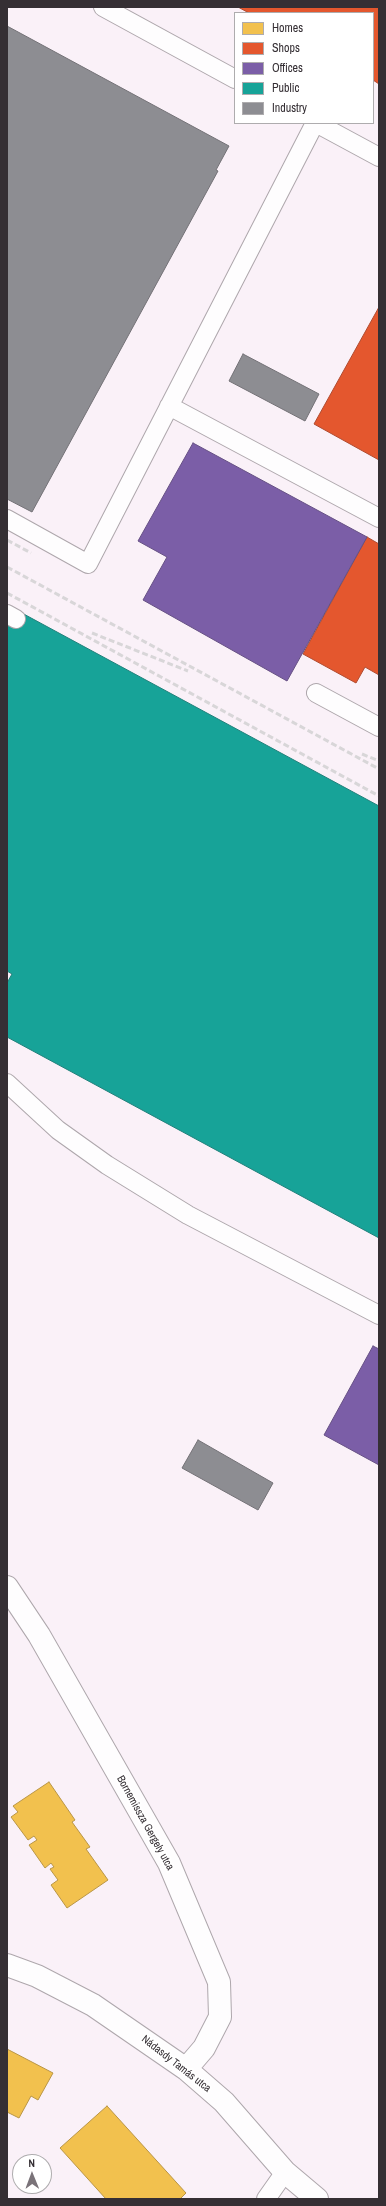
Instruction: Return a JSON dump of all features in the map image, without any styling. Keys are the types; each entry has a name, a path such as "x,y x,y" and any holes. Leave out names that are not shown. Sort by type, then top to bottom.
{"street":[{"name":"Bornemissza Gergely utca","path":"7,1587 39,1635 169,1863 219,1982 220,2017 204,2048 186,2069"},
{"name":"Nádasdy Tamás utca","path":"7,1965 37,1976 93,2005 186,2069 224,2102 285,2172 317,2199"}],"lane":[{"path":"103,7 234,78"},
{"path":"7,519 88,564 314,124"},
{"path":"317,124 379,158"},
{"path":"169,406 379,518"},
{"path":"316,693 379,727"},
{"path":"7,1083 58,1130 114,1169 188,1215 379,1315"},
{"path":"266,2199 285,2172"}],"building: Homes":[{"path":"49,1782 75,1820 72,1822 90,1847 86,1849 108,1880 67,1908 51,1885 58,1880 50,1869 54,1867 51,1863 45,1868 29,1845 37,1840 34,1836 28,1840 11,1817 18,1812 13,1806"},
{"path":"7,2049 53,2073 38,2100 31,2096 19,2118 7,2112"},
{"path":"107,2106 186,2193 180,2199 106,2199 60,2148"}],"building: Shops":[{"path":"238,7 379,7 379,84 374,81 374,12 247,12"},
{"path":"379,307 379,460 314,424"},
{"path":"367,537 379,544 379,675 365,667 356,683 303,654"}],"building: Offices":[{"path":"193,443 367,537 287,681 143,600 167,557 138,541"},
{"path":"373,1346 379,1349 379,1465 324,1435"}],"building: Public":[{"path":"20,612 379,806 379,1238 7,1037 7,983 12,974 7,971 7,625 12,627"}],"building: Industry":[{"path":"7,26 229,146 216,170 218,171 32,512 7,499"},
{"path":"243,354 319,394 305,421 229,381"},
{"path":"198,1440 273,1483 258,1510 182,1468"}],"railway":[{"path":"7,540 31,553"},
{"path":"7,567 379,769"},
{"path":"7,593 379,796"},
{"path":"92,633 188,671"},
{"path":"362,754 379,761"}]}
